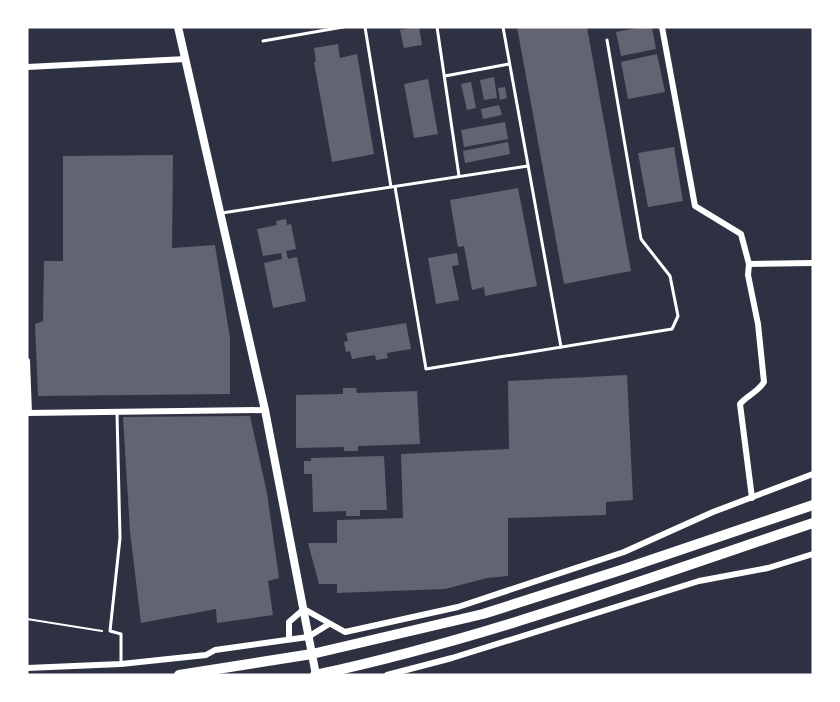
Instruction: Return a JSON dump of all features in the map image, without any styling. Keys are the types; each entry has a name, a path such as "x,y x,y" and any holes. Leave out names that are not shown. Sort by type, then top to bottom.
{"highway":[{"path":"179,675 312,654 483,614 813,505"},
{"path":"316,675 408,654 475,635 813,524"}],"street":[{"path":"178,27 265,410 316,675"},
{"path":"662,27 695,206 741,234 750,264 748,275 758,324 764,382 758,391 740,404 752,498"},
{"path":"27,67 186,59"},
{"path":"750,264 813,263"},
{"path":"27,361 28,413 265,410"},
{"path":"304,609 345,632 458,607 624,552 712,512 813,474"},
{"path":"387,675 452,658 699,581 768,568 813,554"},
{"path":"289,639 289,622 304,609"},
{"path":"27,668 121,664 206,655 215,650 308,636 330,624"},
{"path":"206,655 209,671"}],"lane":[{"path":"263,41 343,27"},
{"path":"365,27 426,369 672,329 678,316 670,276 641,238 607,40"},
{"path":"437,27 459,177"},
{"path":"503,27 561,347"},
{"path":"445,76 509,64"},
{"path":"220,213 528,166"},
{"path":"117,411 120,538 110,631 121,634 121,664"}],"path":[{"path":"27,619 110,631"}],"building":[{"path":"419,27 422,45 404,48 400,30"},
{"path":"517,27 587,27 631,271 564,284"},
{"path":"652,27 656,49 621,56 616,32"},
{"path":"338,44 340,58 357,54 374,154 332,162 314,62 316,62 314,48"},
{"path":"657,54 665,92 628,99 621,62"},
{"path":"494,77 497,98 484,100 480,80"},
{"path":"428,79 438,134 414,138 404,84"},
{"path":"471,82 476,108 467,110 461,84"},
{"path":"505,87 507,98 500,100 498,88"},
{"path":"499,105 502,115 483,119 481,109"},
{"path":"505,122 508,139 464,147 461,130"},
{"path":"508,142 510,154 465,163 463,151"},
{"path":"674,147 683,201 648,207 638,153"},
{"path":"173,155 172,248 215,245 230,338 230,394 38,396 35,324 43,321 44,261 63,261 63,156"},
{"path":"518,188 537,286 485,296 484,287 472,290 464,246 458,247 450,200"},
{"path":"286,219 287,225 291,224 296,249 286,251 288,259 297,257 306,301 273,308 264,263 282,259 281,253 263,256 257,229 277,225 276,221"},
{"path":"457,253 459,265 452,266 459,300 436,304 428,258"},
{"path":"406,323 411,349 387,353 388,358 376,360 375,355 352,359 350,351 346,352 344,342 348,341 346,333"},
{"path":"627,375 633,500 606,502 606,515 508,518 508,576 487,578 445,589 337,593 337,584 319,584 308,543 337,543 337,520 403,518 401,454 509,449 508,381"},
{"path":"343,388 356,388 357,393 417,391 420,444 358,446 358,451 344,451 344,447 296,448 296,395 343,394"},
{"path":"250,416 267,493 279,578 268,581 273,615 217,623 216,609 141,623 130,532 123,417"},
{"path":"384,456 387,510 360,510 360,516 346,516 346,511 313,512 312,474 304,474 304,461 311,461 311,458"}]}
